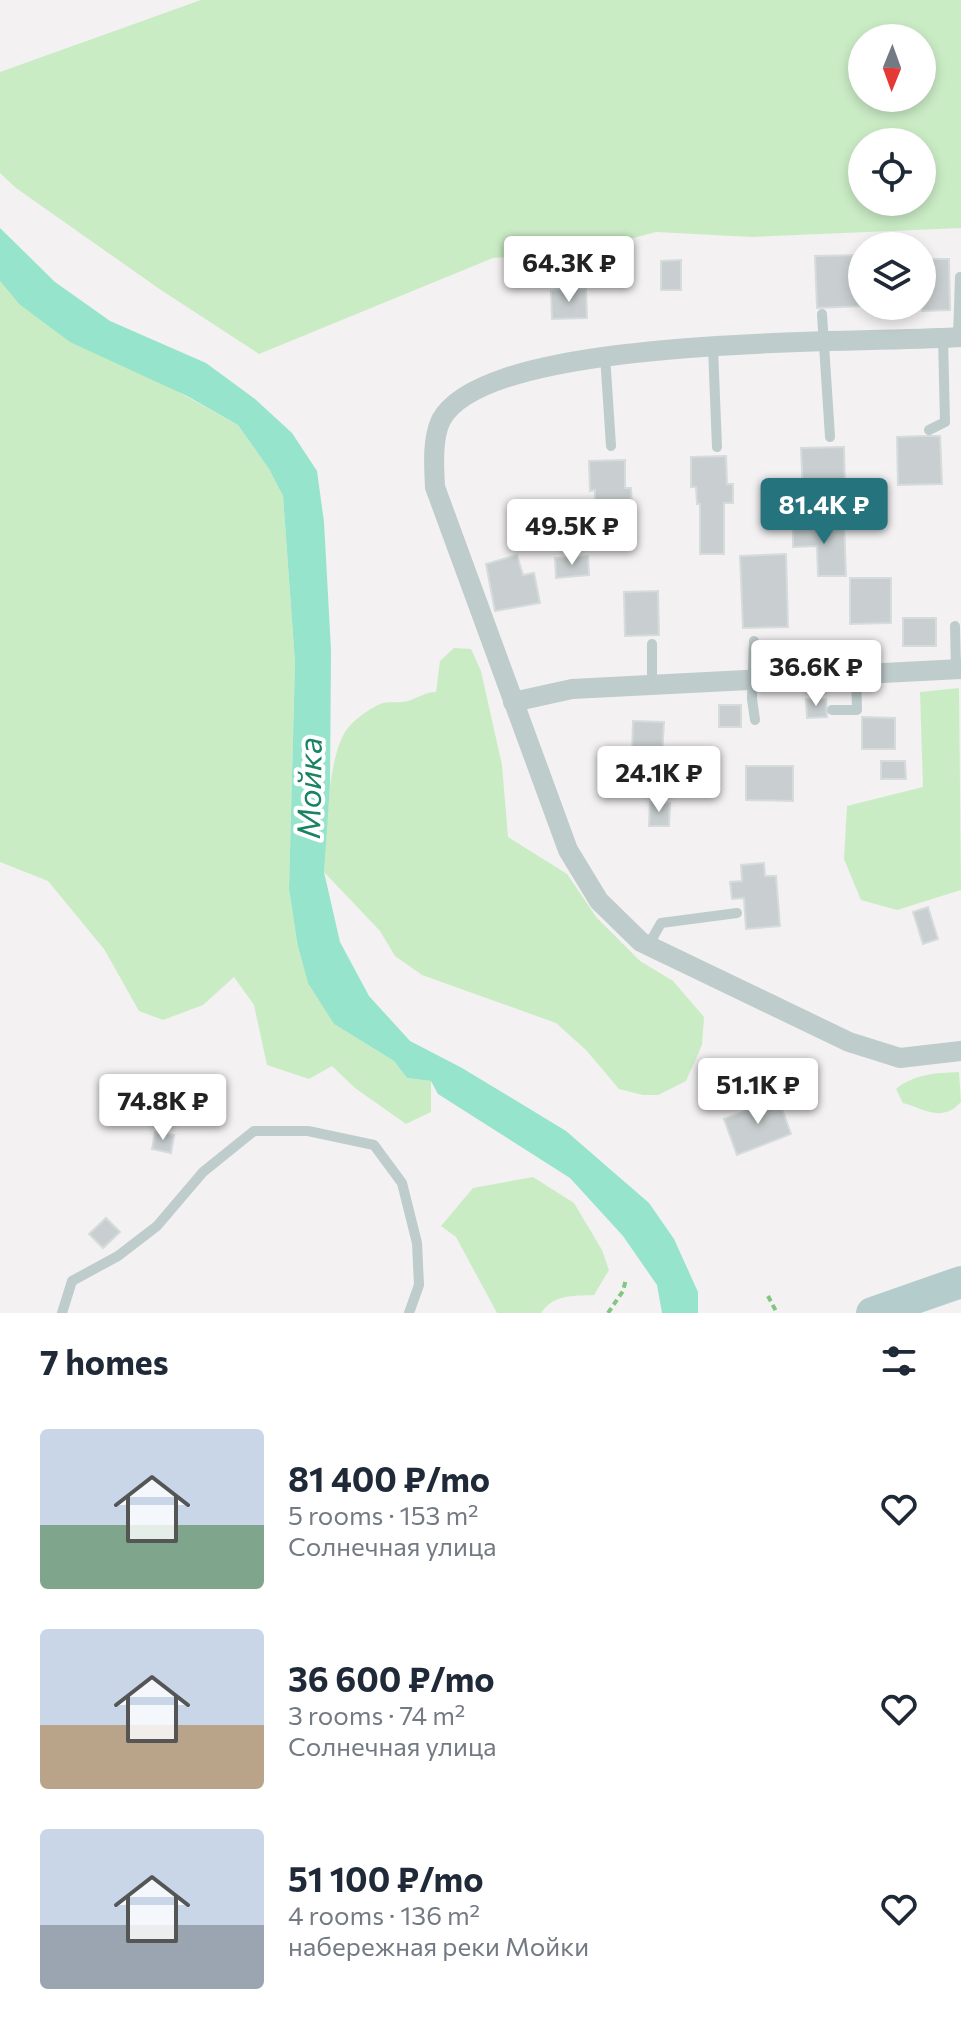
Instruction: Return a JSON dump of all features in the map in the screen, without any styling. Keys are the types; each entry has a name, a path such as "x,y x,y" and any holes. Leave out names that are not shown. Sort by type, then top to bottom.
{"main road":[{"path":"872,1313 961,1282"}],"street":[{"path":"954,337 605,355 547,365 489,383 459,400 441,421 434,454 435,487 513,702 568,850 599,901 648,946 849,1042 900,1058 961,1051"},
{"path":"513,702 572,689 958,669"}],"lane":[{"path":"929,430 945,422 960,277"},
{"path":"822,314 830,437"},
{"path":"713,348 717,447"},
{"path":"605,355 611,446"},
{"path":"955,626 958,669"},
{"path":"754,641 752,699 755,720"},
{"path":"652,644 652,685"},
{"path":"832,710 857,710 856,674"},
{"path":"648,946 661,923 737,913"},
{"path":"62,1313 72,1281 118,1256 157,1226 203,1172 254,1131 308,1131 374,1145 402,1183 417,1243 419,1285 409,1313"}],"path":[{"path":"608,1313 623,1291 626,1279"},
{"path":"768,1296 777,1313"}],"shaded area":[{"path":"201,0 961,0 961,228 752,237 656,232 584,251 493,258 259,354 158,288 16,188 0,173 0,72"},
{"path":"0,281 19,304 238,425 269,469 283,496 295,662 289,889 297,943 334,1024 394,1061 407,1078 431,1081 431,1112 406,1124 355,1088 332,1066 309,1079 267,1065 254,1005 234,977 203,1005 163,1020 139,1011 104,949 48,881 0,862"},
{"path":"454,648 471,649 481,671 502,765 508,837 567,874 597,918 640,961 673,981 704,1017 702,1045 686,1081 658,1095 619,1089 586,1050 556,1023 422,975 395,956 380,931 324,872 331,780 345,732 378,705 408,701 436,692 440,661"},
{"path":"959,688 961,890 897,910 861,900 844,859 847,806 923,787 920,692"},
{"path":"959,1072 961,1102 947,1112 933,1113 903,1103 896,1089 918,1077"},
{"path":"533,1177 574,1203 602,1250 609,1270 594,1295 558,1299 541,1313 497,1313 456,1237 441,1226 473,1188"}],"water":[{"name":"Мойка","path":"0,228 55,282 110,321 206,363 255,399 292,433 317,471 324,522 331,650 330,785 324,872 340,942 369,996 410,1041 462,1068 566,1131 649,1203 674,1239 698,1292 698,1313 662,1313 657,1285 623,1236 570,1178 438,1094 431,1081 407,1078 394,1061 334,1024 308,983 297,942 289,889 295,662 283,496 269,469 238,425 187,396 70,342 19,304 0,281"}],"building":[{"path":"848,255 848,307 817,308 815,256"},
{"path":"936,259 949,259 950,310 936,310"},
{"path":"681,260 681,290 661,290 661,261"},
{"path":"586,289 587,318 552,319 551,291"},
{"path":"940,436 942,484 898,485 897,437"},
{"path":"844,447 845,492 803,494 801,448"},
{"path":"726,456 727,484 733,484 733,503 724,503 724,554 700,554 700,504 697,504 696,487 691,487 691,457"},
{"path":"625,460 625,488 631,488 632,507 595,508 595,490 590,491 589,461"},
{"path":"844,523 846,576 818,576 817,546 793,547 793,524"},
{"path":"786,554 788,627 743,628 740,556"},
{"path":"517,555 523,575 534,573 540,603 495,611 486,564"},
{"path":"588,556 589,575 556,578 555,558"},
{"path":"850,578 891,578 891,623 850,624"},
{"path":"658,591 659,635 625,636 624,592"},
{"path":"903,618 936,618 936,646 903,646"},
{"path":"806,699 826,699 827,717 807,718"},
{"path":"719,705 741,705 741,727 719,727"},
{"path":"862,717 895,718 895,749 862,749"},
{"path":"633,721 664,722 662,757 632,756"},
{"path":"881,761 905,761 906,779 881,779"},
{"path":"746,766 793,766 793,801 746,800"},
{"path":"650,802 670,803 669,826 649,826"},
{"path":"764,863 765,876 776,876 780,926 746,929 744,898 732,899 730,882 742,881 741,865"},
{"path":"928,907 938,939 923,944 913,912"},
{"path":"778,1098 791,1134 737,1155 724,1119"},
{"path":"155,1132 174,1135 171,1153 152,1149"},
{"path":"106,1218 120,1232 103,1248 89,1234"}]}
